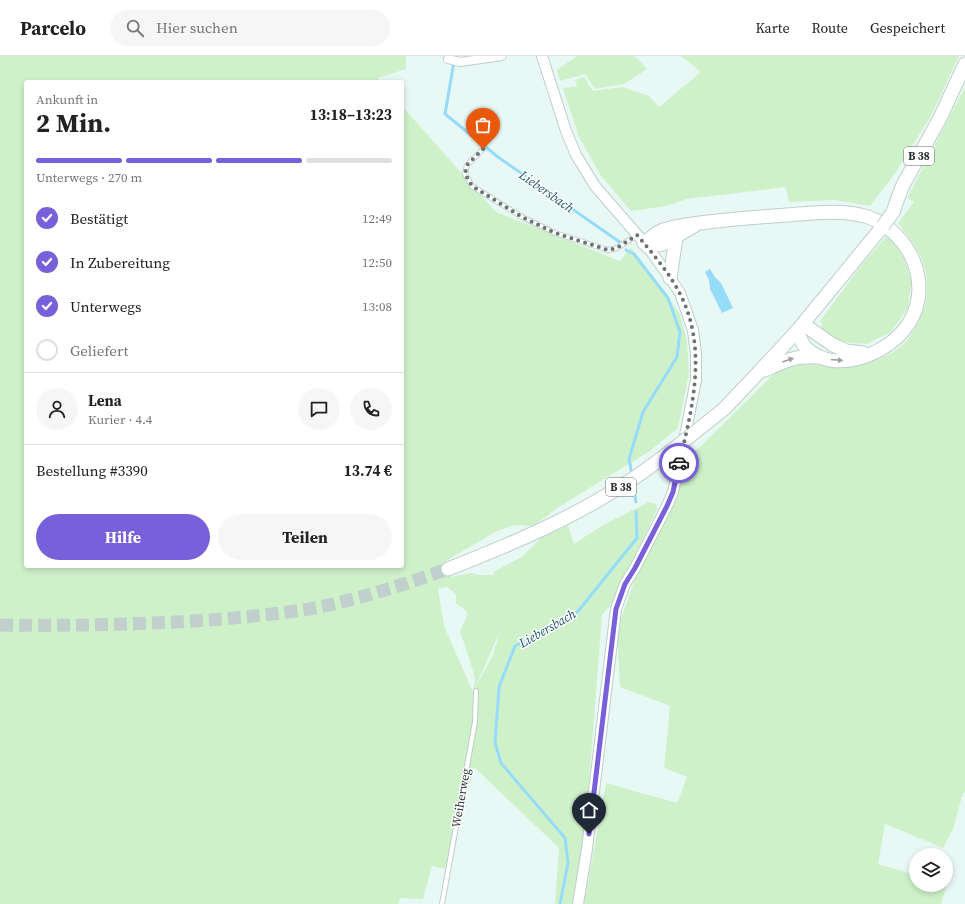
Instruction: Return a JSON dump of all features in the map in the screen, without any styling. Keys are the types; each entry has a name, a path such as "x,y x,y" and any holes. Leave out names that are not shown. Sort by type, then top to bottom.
{"main road":[{"name":"B 38","path":"448,569 488,554 558,522 623,485 652,466 724,408 800,328 893,212 903,185 940,118 965,64"},
{"path":"643,241 659,232 680,226 820,212 867,217 889,228 904,242 913,258 918,277 917,306 905,330 895,340 883,348 853,360 836,361 819,357 798,357 789,359 759,372"},
{"path":"643,241 663,244 676,238 689,228 702,223"},
{"path":"670,278 676,238"},
{"path":"800,328 846,351 870,354"},
{"path":"800,328 805,347 819,357"}],"street":[{"path":"448,58 460,62 502,56"},
{"path":"542,56 566,131 576,155 596,186 643,241 680,293 693,330 696,354 696,380 684,446 673,492 635,568 625,584 616,609 587,849 578,904"}],"lane":[{"path":"483,149 467,165 465,174 472,186 522,217 555,233 608,250 643,241"},
{"name":"Weiherweg","path":"442,904 475,722 476,691"}],"green space":[{"path":"0,56 406,56 406,69 378,78 380,80 24,80 24,568 404,568 404,108 496,212 620,261 631,247 680,314 687,341 689,374 678,428 650,451 557,508 532,526 514,525 495,532 446,561 451,577 472,573 477,575 493,575 495,571 522,557 541,538 568,525 574,544 603,525 649,502 656,504 657,510 613,602 602,615 585,835 573,904 555,904 559,848 474,767 445,869 432,866 423,899 400,898 399,904 0,904","holes":["447,587 456,594 456,604 466,611 467,614 460,632 475,679 473,692 444,626 438,589","500,631 493,655 476,686"]},
{"path":"577,56 635,56 647,69 624,84 595,89 585,74 560,81 557,70"},
{"path":"681,56 959,56 931,116 894,175 870,206 835,200 789,202 786,187 687,199 667,206 631,211 601,176 579,137 563,88 577,86 575,80 584,77 593,91 622,87 649,96 659,107 701,72"},
{"path":"965,87 965,793 963,793 953,829 943,848 885,824 878,864 909,873 909,892 945,892 941,904 584,904 606,783 677,803 687,777 664,768 670,706 620,687 617,630 638,570 668,516 676,465 700,447 780,368 798,364 834,367 859,366 883,358 897,349 910,336 918,323 925,306 926,273 918,252 898,223 914,202 907,198"},
{"path":"888,235 900,250 912,279 908,308 891,332 867,344 838,342 824,333 820,321 863,263"}],"water":[{"path":"710,269 721,283 733,308 722,313 710,289 709,280 705,272"}],"waterway":[{"name":"Liebersbach","path":"455,56 445,114 498,157 621,243"},
{"name":"Liebersbach","path":"626,250 634,254 668,298 680,332 677,357 643,412 629,459 632,475"},
{"name":"Liebersbach","path":"633,483 636,502"},
{"name":"Liebersbach","path":"560,904 568,863 565,838 501,763 495,743 499,687 515,646 575,615 637,538 636,512"}],"tunnel":[{"path":"0,625 76,625 172,622 289,612 362,597 448,569"}],"way so far":[{"path":"483,149 467,165 465,174 472,186 522,217 555,233 608,250 617,248 637,235 647,246 680,293 693,330 696,354 696,380 684,446 679,463"}],"route":[{"path":"589,834 616,609 625,584 635,568 667,506 673,492 679,463"}]}
